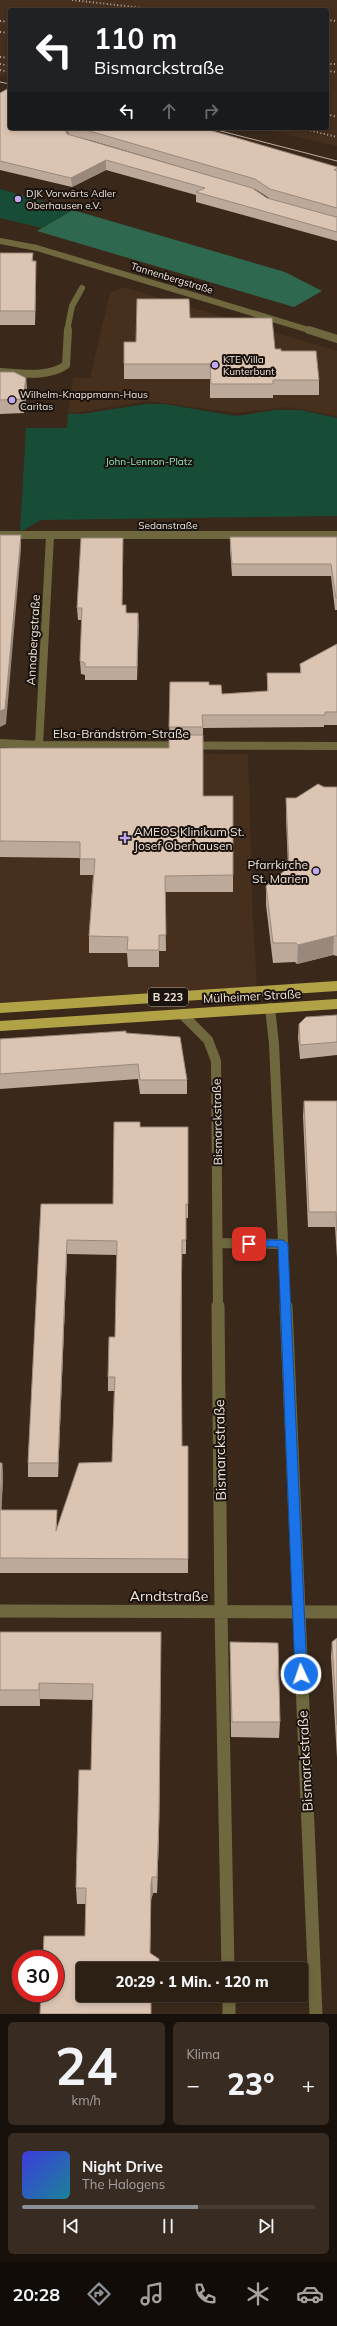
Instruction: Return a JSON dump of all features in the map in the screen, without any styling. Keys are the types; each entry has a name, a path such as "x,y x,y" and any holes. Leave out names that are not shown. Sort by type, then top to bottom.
{"main road":[{"name":"Mülheimer Straße","path":"0,1008 337,986"},
{"name":"Mülheimer Straße","path":"0,1026 337,1004"}],"street":[{"name":"Tannenbergstraße","path":"0,240 37,248 337,339"},
{"path":"0,372 58,371 66,365 69,309 74,298 82,288"},
{"name":"Sedanstraße","path":"0,535 337,535"},
{"name":"Annabergstraße","path":"39,745 50,536"},
{"name":"Elsa-Brändström-Straße","path":"0,743 39,745 337,746"},
{"name":"Bismarckstraße","path":"270,1008 283,1244 316,2014"},
{"name":"Bismarckstraße","path":"182,1014 207,1038 215,1052 216,1060 221,1612 228,1962"},
{"path":"218,1243 283,1244"},
{"name":"Arndtstraße","path":"0,1611 337,1612"},
{"path":"229,2002 229,2014"}],"shaded area":[{"path":"0,0 337,0 337,146 269,130 329,130 329,8 8,8 8,78 0,76"},
{"name":"KTE Villa Kunterbunt","path":"123,287 337,351 337,416 288,407 237,413 148,401 68,414 73,378 90,378 110,293"},
{"name":"AMEOS Klinikum St. Josef Oberhausen","path":"0,753 248,754 253,921 257,986 0,1003"}],"green space":[{"name":"DJK Vorwärts Adler Oberhausen e.V.","path":"0,189 73,210 42,228 0,218"},
{"path":"73,210 285,272 322,291 294,307 37,231"},
{"name":"John-Lennon-Platz","path":"146,404 164,404 236,416 275,410 301,410 337,418 337,516 41,520 20,532 26,428 67,428 68,414 82,414"}],"building":[{"path":"8,89 8,130 65,130 67,134 252,188 267,198 336,217 337,216 337,232 196,192 205,188 106,160 71,178 0,161 0,93"},
{"path":"86,130 209,130 337,167 334,170 337,171 337,208 270,189 255,179"},
{"path":"0,253 33,253 32,261 36,261 35,311 0,311"},
{"path":"137,299 189,299 190,318 272,318 275,349 281,349 281,351 316,351 319,380 273,380 273,384 211,384 210,364 124,364 124,342 136,342"},
{"path":"0,372 14,372 26,378 23,399 0,400"},
{"path":"0,535 21,535 5,709 0,711"},
{"path":"230,537 337,537 337,598 331,564 232,564"},
{"path":"81,538 123,538 122,605 126,605 126,613 138,613 137,667 85,667 85,663 80,661 82,608 77,608"},
{"path":"337,644 337,712 325,712 325,715 202,715 203,727 169,727 170,682 209,682 209,685 221,685 222,694 268,691 267,673 301,673 300,664"},
{"path":"169,735 203,735 203,796 233,796 233,875 165,876 166,935 159,935 159,950 127,950 128,937 89,936 95,859 80,859 80,842 0,841 0,748 169,748"},
{"name":"Pfarrkirche St. Marien","path":"318,784 324,787 337,787 337,936 298,945 296,943 273,943 266,886 289,867 286,798 296,798"},
{"path":"337,1015 337,1042 300,1045 299,1024 306,1017"},
{"path":"126,1031 126,1033 180,1037 187,1080 140,1080 138,1064 0,1074 0,1039"},
{"path":"304,1101 337,1101 337,1231 336,1212 309,1212"},
{"path":"114,1122 140,1122 140,1127 188,1127 188,1204 186,1204 186,1240 182,1240 181,1315 182,1446 188,1446 188,1559 0,1558 0,1510 57,1510 56,1531 79,1463 112,1462 115,1377 108,1377 109,1337 115,1337 117,1241 67,1240 58,1463 28,1463 41,1204 113,1204"},
{"path":"0,1463 2,1463 0,1507"},
{"path":"0,1632 161,1632 157,1877 152,1877 151,1884 150,1953 159,1959 159,1962 76,1962 76,2002 151,2002 151,2014 40,2014 41,2002 64,2002 64,1950 43,1950 44,1936 85,1936 86,1888 76,1888 79,1770 91,1770 93,1684 39,1683 39,1690 0,1690"},
{"path":"337,1638 337,1725 332,1642"},
{"path":"230,1642 278,1643 280,1722 232,1722"}],"tram line":[{"path":"0,82 8,84"},
{"path":"217,130 337,161"}],"railway":[{"path":"72,0 143,8"},
{"path":"329,20 337,21"},
{"path":"0,21 8,22"},
{"path":"0,32 8,33"},
{"path":"0,57 8,58"},
{"path":"0,64 8,66"},
{"path":"329,64 337,64"},
{"path":"0,70 8,72"},
{"path":"329,71 337,72"},
{"path":"329,115 337,117"},
{"path":"308,130 337,137"}],"place":[{"name":"DJK Vorwärts Adler Oberhausen e.V.","path":"18,199"},
{"name":"KTE Villa Kunterbunt","path":"215,365"},
{"name":"Wilhelm-Knappmann-Haus Caritas","path":"12,400"},
{"name":"AMEOS Klinikum St. Josef Oberhausen","path":"125,838"},
{"name":"Pfarrkirche St. Marien","path":"316,871"}],"route":[{"path":"249,1244 283,1244 301,1674"}]}
